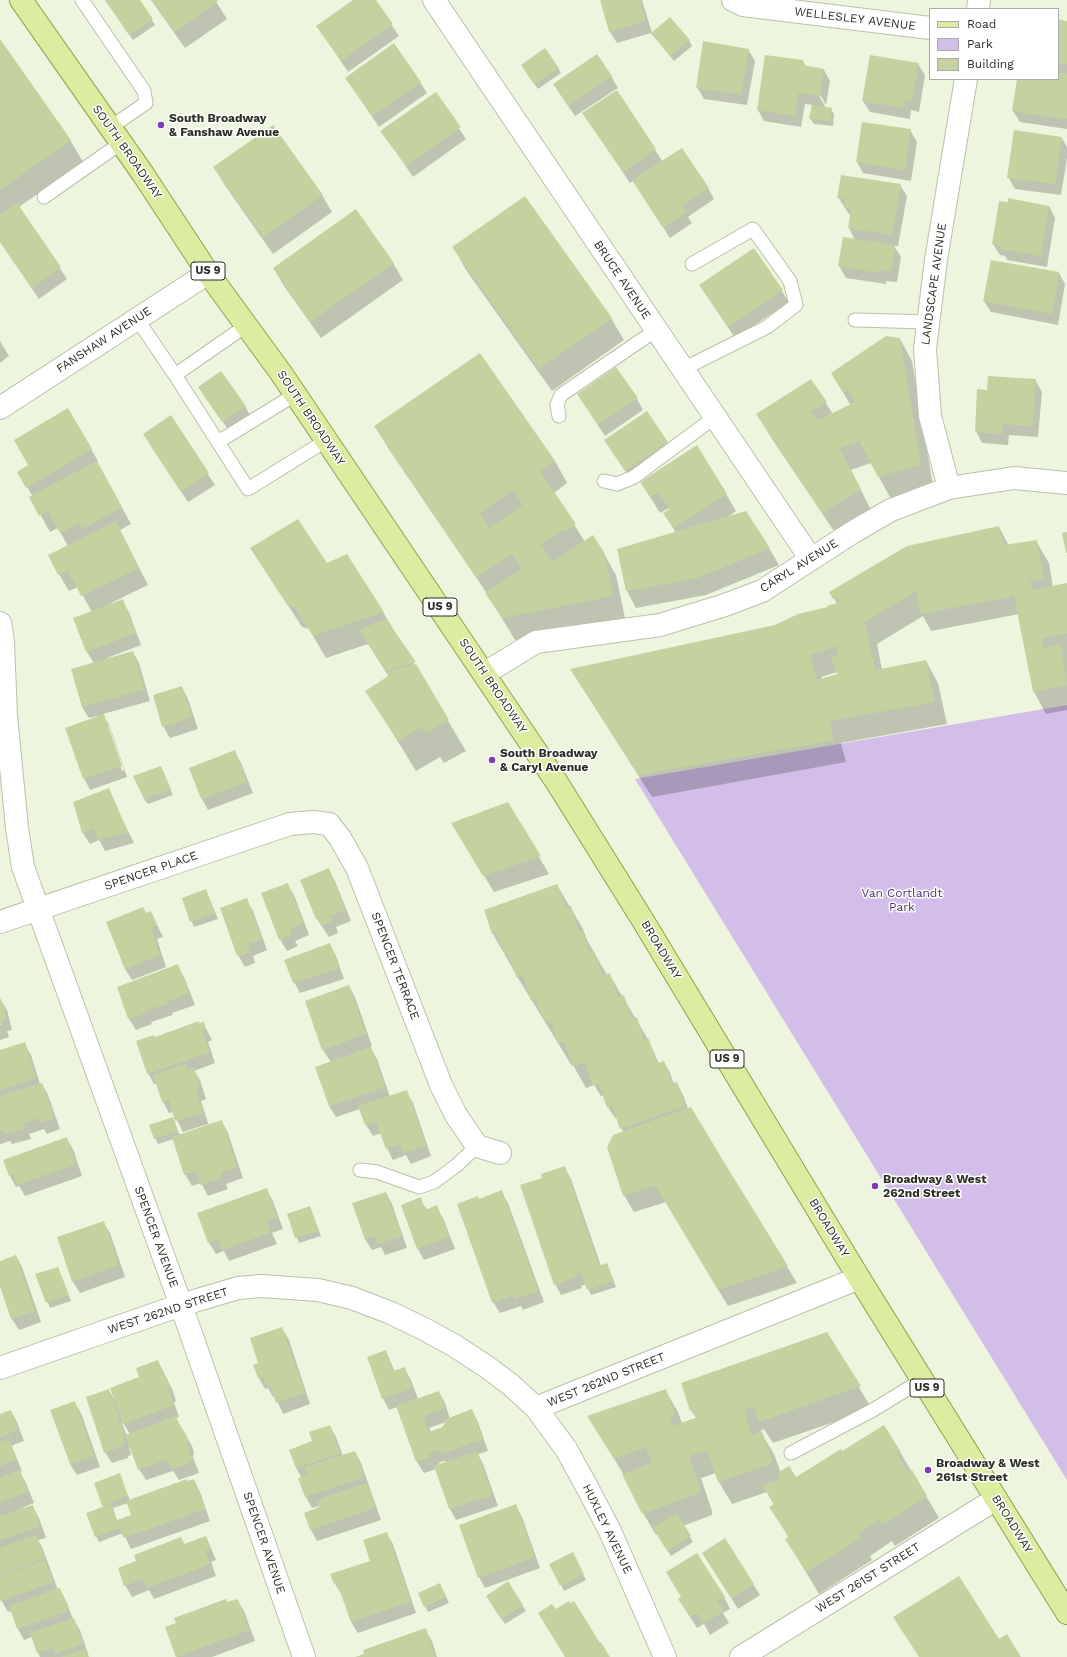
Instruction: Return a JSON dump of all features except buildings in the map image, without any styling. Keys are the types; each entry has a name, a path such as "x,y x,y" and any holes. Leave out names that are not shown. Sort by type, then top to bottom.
{"main road":[{"name":"SOUTH BROADWAY","path":"26,2 208,272 296,394 485,673 556,781 593,842"},
{"name":"BROADWAY","path":"593,842 642,919 859,1278 1067,1612"}],"street":[{"name":"BRUCE AVENUE","path":"434,0 811,559"},
{"name":"WELLESLEY AVENUE","path":"733,0 743,5 929,28"},
{"name":"LANDSCAPE AVENUE","path":"949,488 930,416 925,349 936,260 966,80"},
{"name":"FANSHAW AVENUE","path":"0,408 208,272"},
{"name":"CARYL AVENUE","path":"485,673 536,642 660,624 725,605 762,591 853,532 891,510 949,488 1014,478 1067,483"},
{"name":"SPENCER AVENUE","path":"0,623 3,642 6,716 17,828 23,867 181,1305 304,1657"},
{"name":"SPENCER TERRACE","path":"266,833 290,824 313,822 329,824 340,838 357,868 441,1085 456,1115 477,1146"},
{"name":"SPENCER PLACE","path":"0,922 266,833"},
{"path":"477,1146 500,1153"},
{"name":"WEST 262ND STREET","path":"0,1368 181,1305 238,1288 262,1286 318,1290 352,1298 391,1313 426,1330 455,1346 487,1367 511,1385 536,1408 859,1278"},
{"name":"HUXLEY AVENUE","path":"536,1408 566,1449 610,1531 665,1657"},
{"name":"WEST 261ST STREET","path":"741,1657 996,1499"}],"lane":[{"path":"44,197 116,135 146,103 144,91 82,0"},
{"path":"683,369 767,327 796,305 790,281 753,229 692,264"},
{"path":"137,319 175,375 248,489 326,440"},
{"path":"855,320 928,322"},
{"path":"175,375 247,325"},
{"path":"559,416 557,405 561,394 656,330"},
{"path":"218,442 296,394"},
{"path":"604,481 617,484 634,477 715,417"},
{"path":"360,1170 377,1172 419,1187 434,1182 457,1165 477,1146"},
{"path":"791,1453 873,1410 922,1380"}],"green space":[{"name":"Van Cortlandt Park","path":"1067,705 1067,1480 635,779"}],"place":[{"name":"South Broadway & Fanshaw Avenue","path":"161,125"},
{"name":"South Broadway & Caryl Avenue","path":"492,760"},
{"name":"Broadway & West 262nd Street","path":"875,1186"},
{"name":"Broadway & West 261st Street","path":"928,1470"}]}
